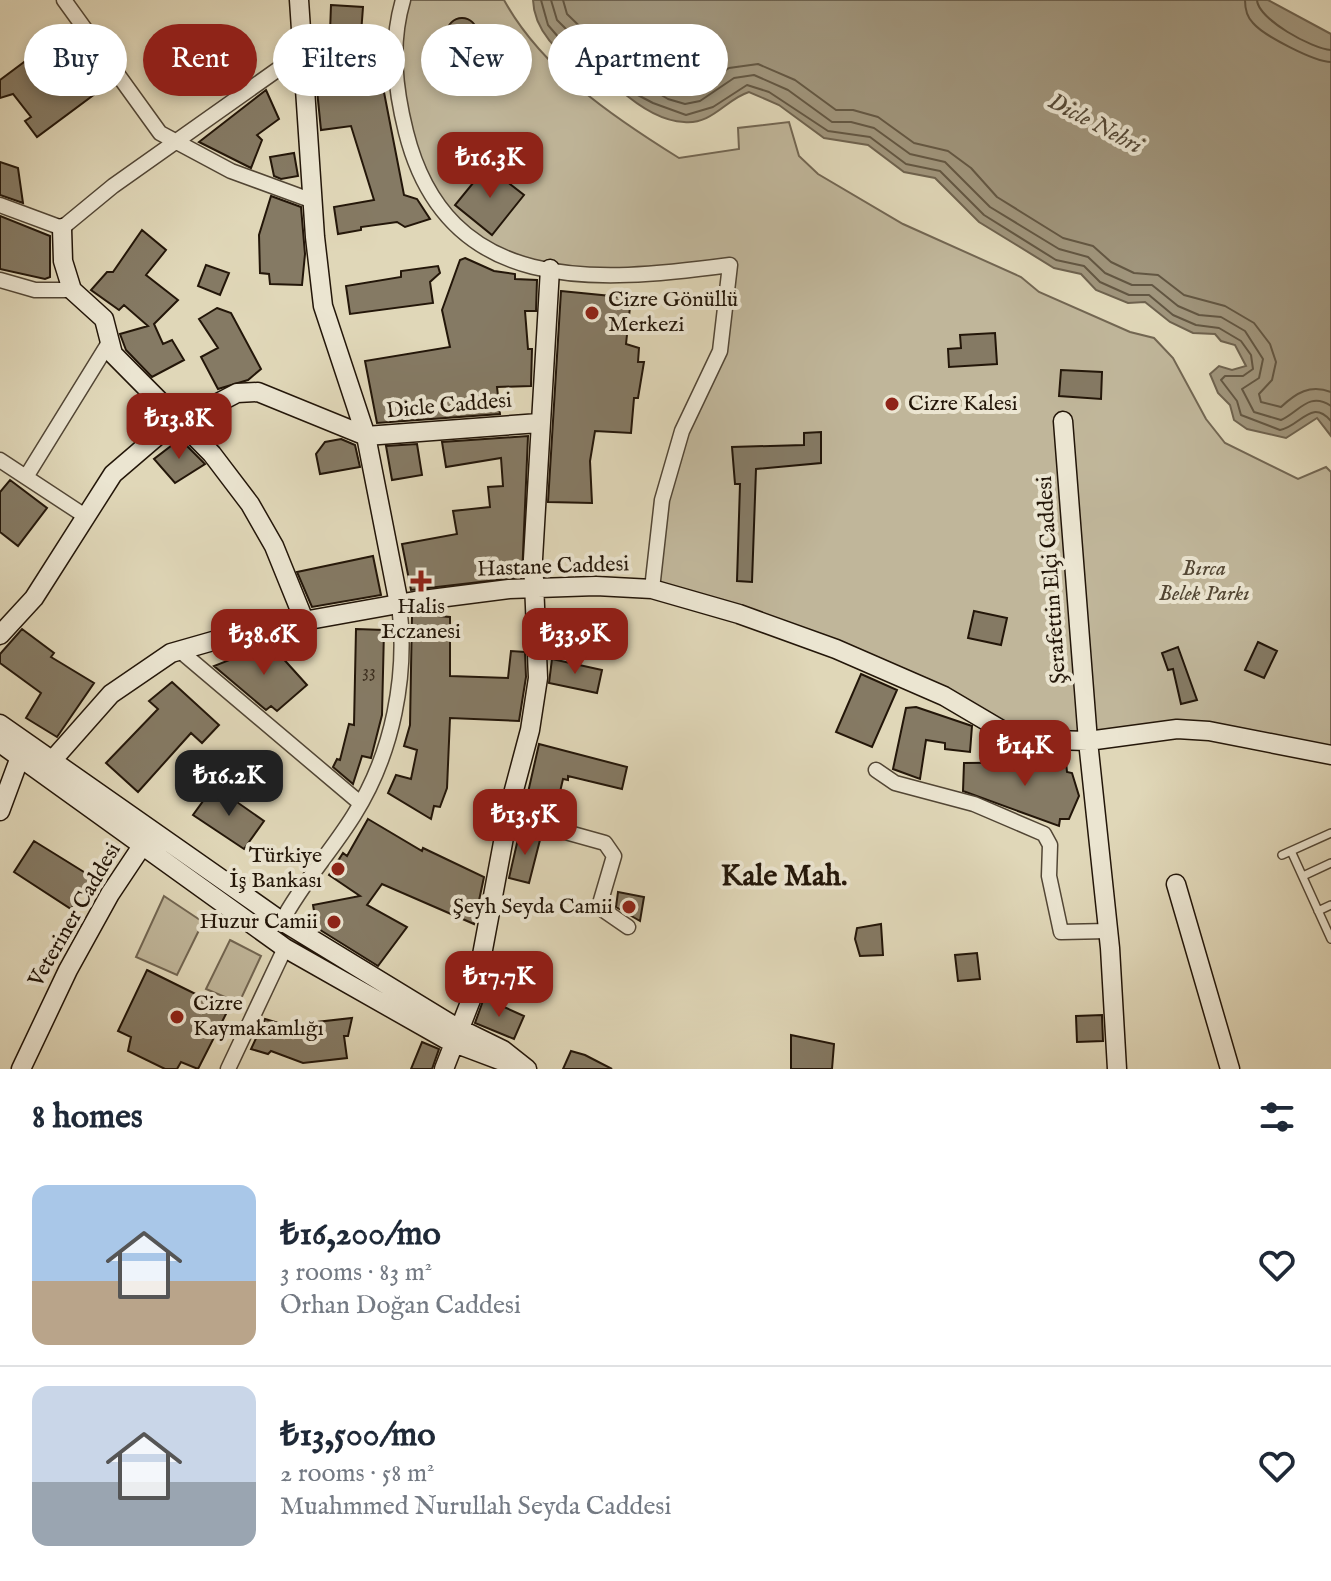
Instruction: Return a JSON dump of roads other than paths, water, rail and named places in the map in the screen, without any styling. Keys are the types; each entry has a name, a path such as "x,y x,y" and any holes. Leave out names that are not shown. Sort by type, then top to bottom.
{"street":[{"path":"64,0 160,133 231,171 313,201"},
{"path":"299,0 300,24"},
{"path":"403,0 395,42 400,101 411,153 431,197 451,225 475,244 514,262 550,269 639,275 730,265 720,351 682,431 662,500 652,589"},
{"path":"62,228 176,141 273,73"},
{"path":"228,1069 285,948 282,921 296,894 360,803 380,763 398,701 403,636 399,604 366,436 323,306 304,96"},
{"path":"0,205 62,228"},
{"path":"62,228 63,261 72,290 104,319 113,354 212,454 250,504 274,546 304,620"},
{"path":"444,1069 476,987 538,678 533,559 550,269"},
{"path":"0,280 35,290 72,290"},
{"path":"26,477 110,341"},
{"name":"Dicle Caddesi","path":"0,635 34,598 113,474 162,432 237,393 258,392 366,436 539,423"},
{"name":"Şerafettin Elçi Caddesi","path":"1063,421 1088,741 1108,931 1117,1069"},
{"path":"0,460 85,516"},
{"name":"Hastane Caddesi","path":"49,767 111,694 137,673 179,650 304,620 399,604 509,589 596,586 652,589 739,614 836,649 944,696 1017,739 1088,741 1177,729 1209,731 1331,755"},
{"path":"179,650 360,803"},
{"path":"0,724 49,767 148,837 456,1036"},
{"path":"0,743 20,757 49,767"},
{"path":"0,811 20,757"},
{"path":"876,770 895,783 974,804 1044,834 1050,845 1049,876 1061,932 1108,931"},
{"path":"508,816 605,843 614,856 599,907 628,927"},
{"path":"148,837 285,948 527,1069"},
{"name":"Veteriner Caddesi","path":"21,1069 68,970 110,894 148,837"},
{"path":"1176,884 1230,1069"}],"lane":[{"path":"1282,855 1331,833"},
{"path":"1291,851 1331,939"},
{"path":"1303,876 1331,863"},
{"path":"1318,911 1331,905"}],"water":[{"name":"Dicle Nehri","path":"533,0 1268,0 1331,34 1331,436 1317,418 1286,438 1247,429 1234,420 1230,405 1218,393 1210,374 1219,366 1232,370 1246,366 1235,345 1221,341 1215,334 1193,333 1170,322 1145,302 1128,303 1096,290 1081,274 1054,268 979,222 935,178 904,172 868,145 824,138 779,105 749,92 711,116 694,122 666,119 648,111 628,96 728,96 728,24 548,24 548,38 535,13"}],"place":[{"name":"Cizre Gönüllü Merkezi","path":"592,313"},
{"name":"Cizre Kalesi","path":"892,404"},
{"name":"Halis Eczanesi","path":"421,581"},
{"name":"Türkiye İş Bankası","path":"338,869"},
{"name":"Şeyh Seyda Camii","path":"629,907"},
{"name":"Huzur Camii","path":"334,922"},
{"name":"Cizre Kaymakamlığı","path":"177,1017"}],"district":[{"name":"Kale Mah.","path":"784,877"}],"park label":[{"name":"Bırca Belek Parkı","path":"1204,582"}]}
